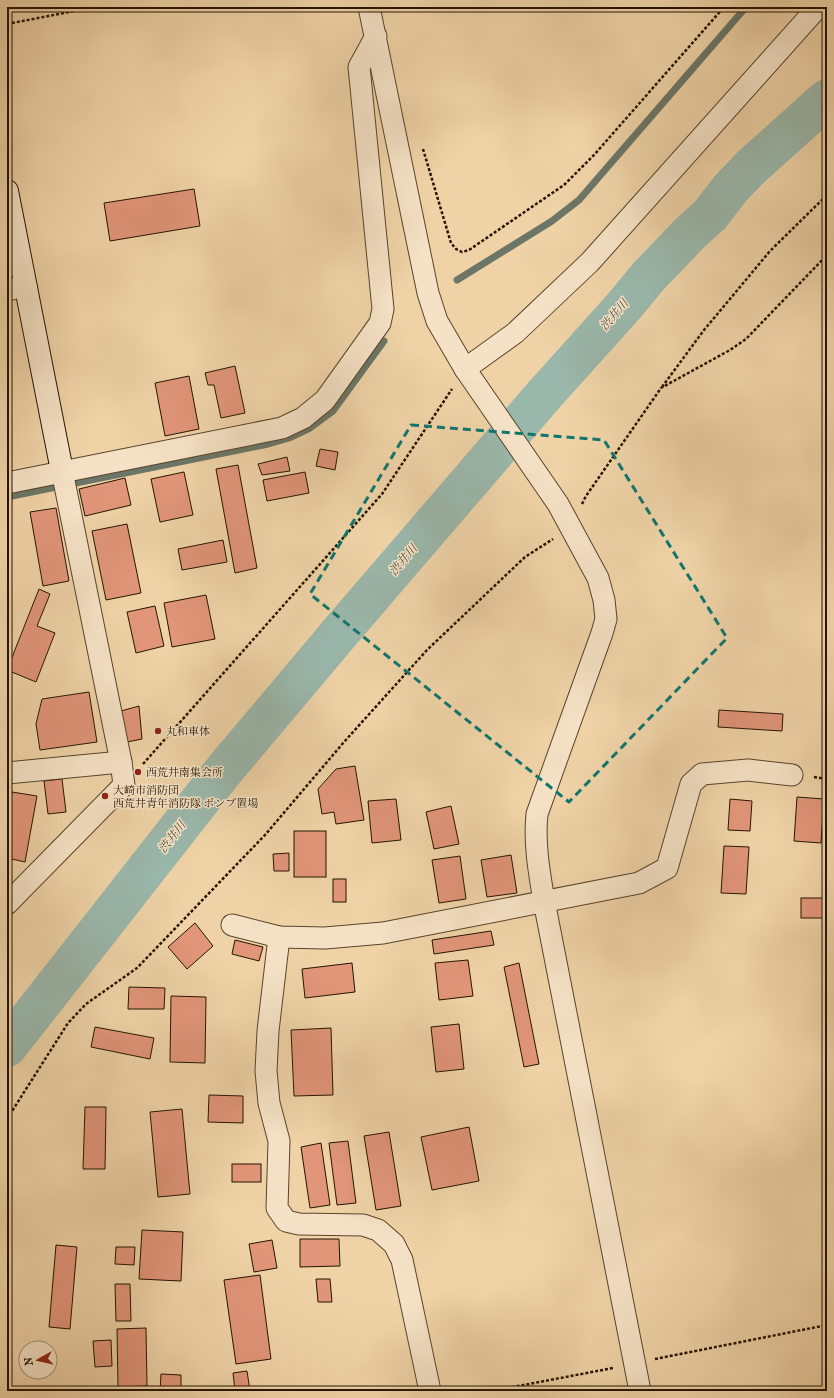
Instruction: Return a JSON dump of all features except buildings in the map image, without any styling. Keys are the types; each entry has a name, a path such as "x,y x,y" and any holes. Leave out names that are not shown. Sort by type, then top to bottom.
{"street":[{"path":"369,7 428,293 437,321 465,369 558,504 598,578 604,600 606,619 602,633 537,814 535,833 536,854 544,901 640,1391"},
{"path":"465,369 515,333 590,262 818,7"},
{"path":"7,483 64,480 282,428 303,418 325,400 380,323 383,309 359,68 376,36"},
{"path":"7,191 17,288 64,480 121,762 124,785 7,904"},
{"path":"7,773 121,762"},
{"path":"232,925 279,937 325,938 383,933 639,883 668,868 691,784 702,774 748,770 792,775"},
{"path":"279,937 268,1031 266,1071 269,1103 279,1141 277,1208 286,1221 299,1224 363,1225 378,1230 394,1244 402,1260 430,1391"}],"path":[{"path":"7,24 95,7"},
{"path":"421,146 452,242 456,249 462,252 469,250 564,185 594,156 724,7"},
{"path":"7,1119 68,1023 86,1004 137,968 265,835 344,742 427,650 525,557 570,527 586,496 661,388 704,330 770,251 827,195"},
{"path":"661,388 730,350 746,339 827,255"},
{"path":"124,785 382,494 465,369"},
{"path":"492,1391 827,1324"}],"highlighted area":[{"path":"411,425 604,440 727,638 569,802 310,594"}],"waterway":[{"path":"457,280 552,221 579,200 746,7"},
{"name":"渋井川","path":"7,1047 225,769 544,395 648,277 690,233 710,215 730,189 751,167 827,99"},
{"path":"7,497 268,444 289,438 310,428 333,411 384,341"}],"place":[{"name":"丸和車体","path":"158,731"},
{"name":"西荒井南集会所","path":"138,772"},
{"name":"大崎市消防団 西荒井青年消防隊 ポンプ置場","path":"105,796"}]}
